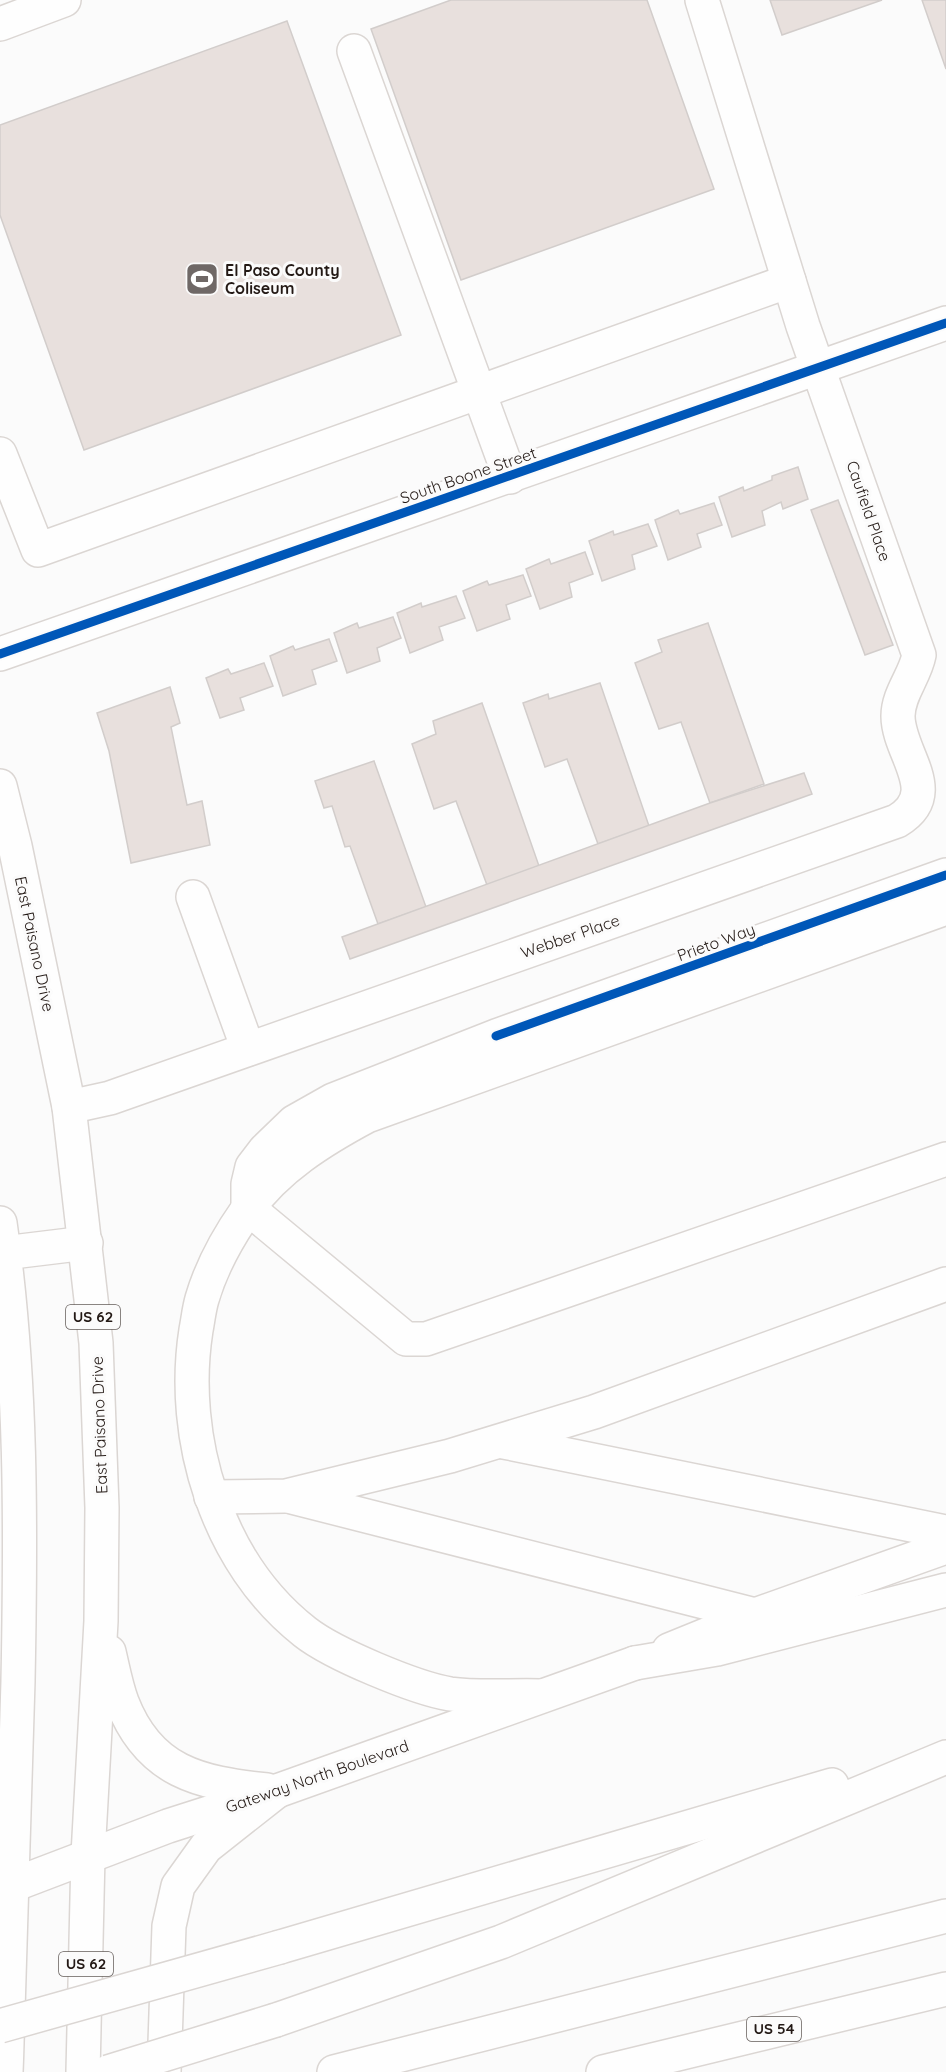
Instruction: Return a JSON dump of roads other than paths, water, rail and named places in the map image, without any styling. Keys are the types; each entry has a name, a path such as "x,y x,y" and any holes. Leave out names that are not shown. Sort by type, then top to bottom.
{"main road":[{"path":"0,24 64,0"},
{"name":"Caufield Place","path":"702,0 789,281 919,655"},
{"path":"354,51 510,477"},
{"path":"0,454 38,549 789,281"},
{"name":"South Boone Street","path":"0,654 946,323"},
{"name":"Webber Place","path":"69,1107 110,1098 897,821 909,814 918,799 919,784 898,716 902,696 917,667 919,655"},
{"name":"East Paisano Drive","path":"0,786 15,846 69,1107 96,1343 101,1621 88,1855 83,2072"},
{"name":"Prieto Way","path":"248,1208 248,1184 252,1167 265,1150 294,1122 333,1100 496,1036 946,875"},
{"path":"193,897 248,1049"},
{"path":"546,1696 450,1694 374,1669 306,1633 262,1591 231,1541 211,1497 195,1433 192,1360 201,1300 224,1247 248,1208 292,1163 321,1141 367,1116 946,908"},
{"path":"248,1208 406,1339 426,1339 946,1158"},
{"path":"6,2072 7,1888 19,1611 19,1454 2,1238 86,1243"},
{"path":"211,1497 286,1496 450,1456 594,1412 946,1284"},
{"path":"498,1441 946,1532"},
{"path":"286,1496 755,1616"},
{"path":"635,1663 755,1616 946,1547"},
{"path":"635,1663 717,1649 946,1590"},
{"path":"0,1683 4,1656 19,1611"},
{"path":"101,1621 122,1701 137,1732 168,1766 202,1781 277,1791"},
{"name":"Gateway North Boulevard","path":"7,1888 88,1855 277,1791 635,1663"},
{"path":"0,2026 280,1947 946,1751"},
{"path":"108,2072 276,2020 501,1942 946,1757"},
{"path":"164,2072 169,1926 178,1886 206,1847 277,1791"},
{"path":"334,2072 946,1916"},
{"name":"US 54","path":"603,2072 946,1989"}],"place":[{"name":"El Paso County Coliseum","path":"202,279"}]}
